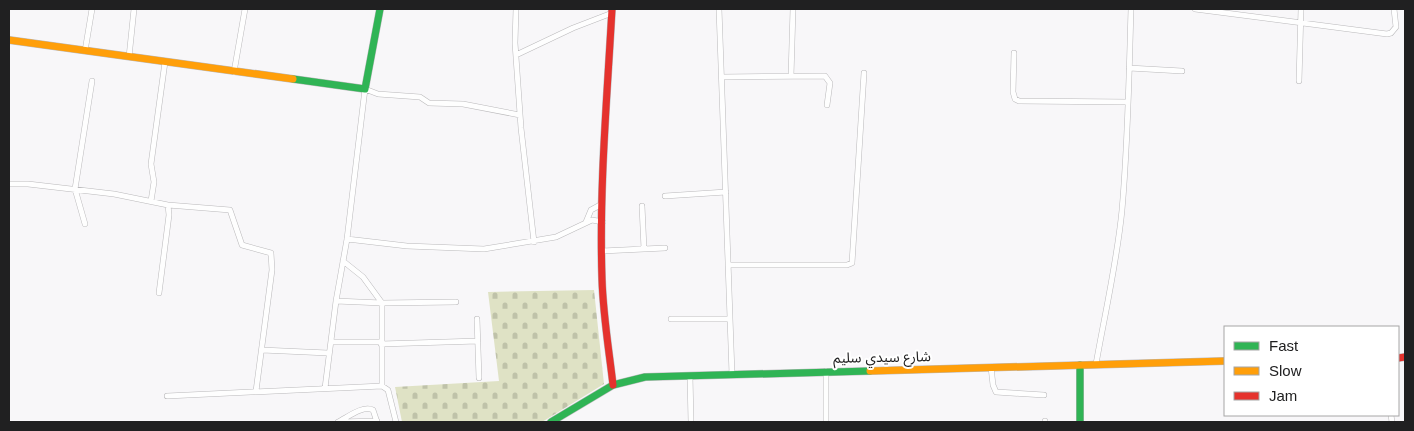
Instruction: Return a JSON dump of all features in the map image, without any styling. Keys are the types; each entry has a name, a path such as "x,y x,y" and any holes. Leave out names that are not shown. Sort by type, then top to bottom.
{"street":[{"path":"85,50 92,9"},
{"path":"129,57 134,9"},
{"path":"234,72 245,9"},
{"path":"325,388 328,353 347,239 365,90 380,9"},
{"path":"516,9 516,55 520,115 534,242"},
{"path":"719,9 732,374"},
{"path":"791,76 793,9"},
{"path":"1096,364 1121,220 1131,9"},
{"path":"1195,9 1387,34 1391,33 1396,27 1394,9"},
{"path":"1299,81 1301,9"},
{"path":"516,55 612,11 603,135 602,204 602,280 612,385"},
{"path":"9,40 365,90 378,94 420,97 428,103 463,104 520,115"},
{"path":"1014,53 1012,92 1015,100 1128,102"},
{"path":"151,201 154,182 151,164 164,62"},
{"path":"1129,68 1182,71"},
{"path":"728,265 851,265 864,72"},
{"path":"722,77 791,76 829,78 827,106"},
{"path":"85,224 75,189 92,81"},
{"path":"9,184 75,189 168,205 230,210 241,244 271,253 272,270 256,391"},
{"path":"665,196 726,192"},
{"path":"586,222 591,210 602,204"},
{"path":"159,293 169,215 168,205"},
{"path":"642,206 644,249"},
{"path":"347,239 407,246 472,250 534,242 565,234 586,222 597,220 603,222"},
{"path":"602,251 665,248"},
{"path":"343,261 363,277 382,303 382,386"},
{"path":"336,301 382,303 456,302"},
{"path":"477,319 479,378"},
{"path":"671,319 730,319"},
{"path":"331,342 478,341"},
{"path":"262,350 328,353"},
{"name":"شارع سيدي سليم","path":"551,422 612,385 644,378 826,371 1224,361"},
{"path":"1080,365 1080,422"},
{"path":"992,367 993,385 996,392 1044,395"},
{"path":"826,371 826,422"},
{"path":"690,376 690,422"},
{"path":"167,396 382,386 388,390 396,422"},
{"path":"370,408 373,410 377,422 339,422 364,409 370,408"}],"green space":[{"path":"594,290 604,384 542,422 402,422 395,387 499,381 488,292"}],"traffic: fast":[{"path":"293,79 365,89 380,9"},
{"path":"1080,365 1080,422"},
{"path":"551,422 613,385 645,377 870,371"}],"traffic: slow":[{"path":"9,40 293,79"},
{"path":"870,371 1224,361"}],"traffic: jam":[{"path":"612,9 604,144 601,245 604,306 613,385"},
{"path":"1399,358 1405,357"}]}
